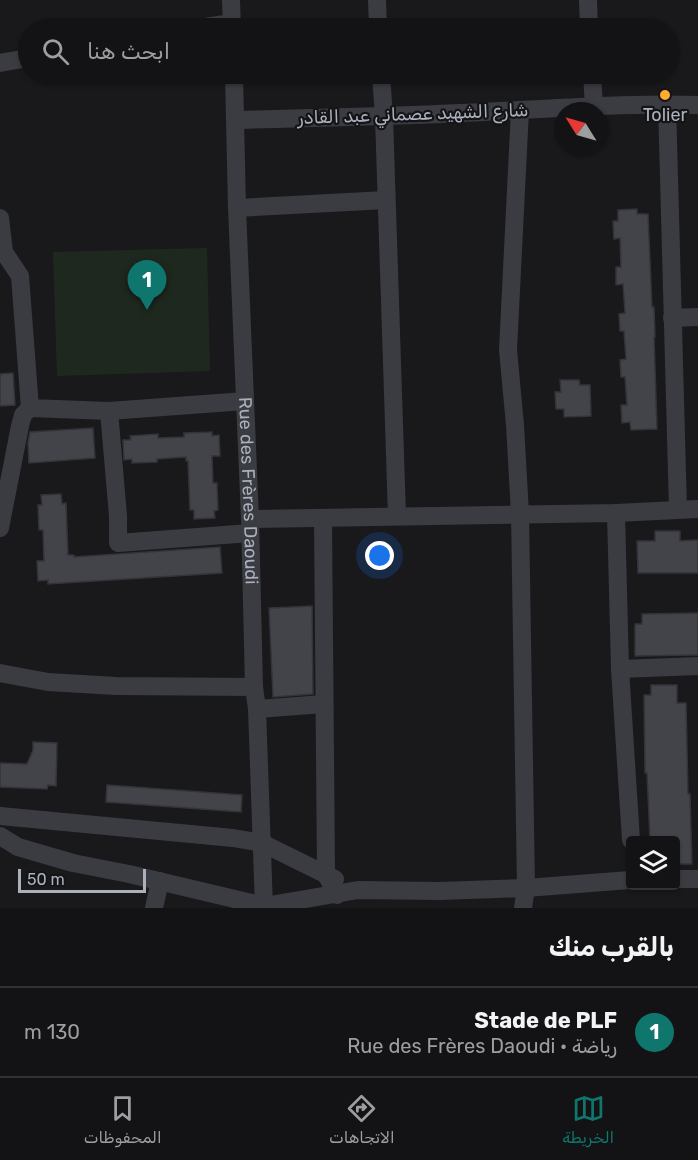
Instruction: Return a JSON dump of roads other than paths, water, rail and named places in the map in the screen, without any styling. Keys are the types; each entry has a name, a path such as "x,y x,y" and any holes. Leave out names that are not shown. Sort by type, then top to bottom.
{"street":[{"path":"231,0 232,18"},
{"path":"376,0 377,18"},
{"path":"588,0 589,18"},
{"path":"0,63 18,60"},
{"name":"Rue des Frères Daoudi","path":"234,84 254,687 257,709 264,907"},
{"path":"382,84 397,516"},
{"path":"593,84 594,102"},
{"path":"667,104 678,510"},
{"name":"شارع الشهيد عصماني عبد القادر","path":"608,106 698,105"},
{"name":"شارع الشهيد عصماني عبد القادر","path":"236,120 384,117 554,109"},
{"path":"520,111 508,350 520,514 526,888 523,908"},
{"path":"237,208 386,200"},
{"path":"0,218 2,253 20,276 30,408"},
{"path":"672,318 698,317"},
{"path":"0,525 9,437 30,408 109,411 245,401"},
{"path":"109,411 118,516 118,543 323,518 616,513 698,509"},
{"path":"616,513 620,669 631,836"},
{"path":"323,518 326,874 337,895"},
{"path":"620,669 698,666"},
{"path":"0,673 48,682 116,686 254,687"},
{"path":"257,709 324,704"},
{"path":"0,816 233,838 262,843 358,890"},
{"path":"0,836 18,847 73,863 264,907 358,890 440,891 526,888 626,880"},
{"path":"680,879 698,879"},
{"path":"154,908 159,881"}],"place":[{"name":"Tolier","path":"665,95"},
{"name":"Stade de PLF","path":"147,310"}]}
